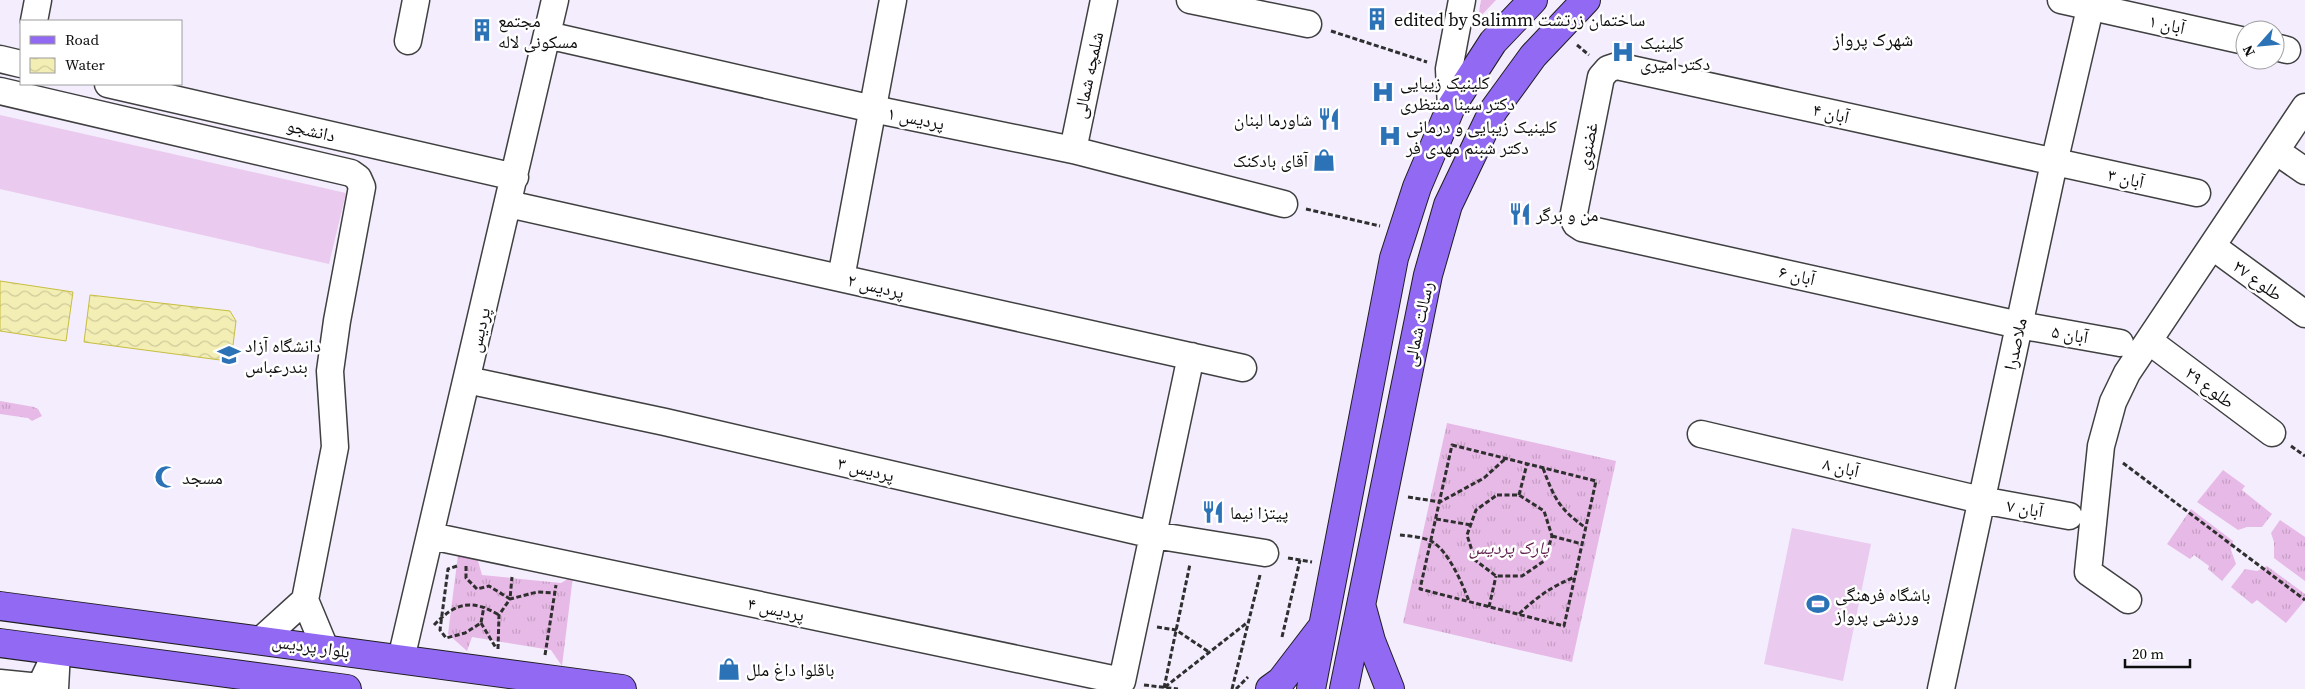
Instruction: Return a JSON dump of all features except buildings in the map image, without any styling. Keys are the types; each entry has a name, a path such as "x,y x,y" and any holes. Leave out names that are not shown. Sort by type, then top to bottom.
{"main road":[{"name":"رسالت شمالی","path":"1312,686 1394,258 1417,187 1451,107 1492,42 1533,0"},
{"name":"رسالت شمالی","path":"1344,689 1428,275 1448,205 1493,111 1532,56 1586,0"},
{"path":"1360,604 1371,641 1390,689"},
{"name":"بلوار پردیس","path":"0,606 622,689"},
{"path":"1260,682 1281,681 1324,625"},
{"path":"0,643 347,689"},
{"path":"1312,686 1339,689"}],"street":[{"path":"34,20 38,0"},
{"path":"408,41 416,0"},
{"name":"پردیس","path":"401,659 555,0"},
{"path":"841,278 893,0"},
{"name":"شلمچه شمالی","path":"1073,150 1104,0"},
{"path":"1190,0 1308,24"},
{"path":"1451,107 1449,69 1462,0"},
{"name":"آبان ۱","path":"2061,0 2091,4 2235,39"},
{"name":"ملاصدرا","path":"1941,689 2054,163 2091,4"},
{"name":"پردیس ۱","path":"548,35 873,110 1073,150 1284,204"},
{"path":"0,59 20,64"},
{"name":"آبان ۴","path":"1608,69 1617,66 2054,163"},
{"name":"غضنوی","path":"1576,224 1573,218 1601,77 1608,69"},
{"name":"دانشجو","path":"112,85 514,177"},
{"path":"0,91 351,173 358,178 362,187 337,321 330,371 335,447 305,600 325,648"},
{"path":"2128,600 2088,572 2101,446 2112,402 2127,374 2305,107"},
{"path":"2276,151 2305,171"},
{"name":"آبان ۳","path":"2054,163 2197,193"},
{"name":"پردیس ۲","path":"508,204 1243,368"},
{"name":"آبان ۶","path":"1576,224 1592,230 2019,325"},
{"name":"طلوع ۲۷","path":"2212,246 2305,314"},
{"name":"آبان ۵","path":"2019,325 2120,343"},
{"name":"طلوع ۲۹","path":"2149,341 2272,432"},
{"path":"1122,681 1191,356"},
{"name":"پردیس ۳","path":"467,380 675,425 1154,535 1266,553"},
{"name":"آبان ۸","path":"1701,434 1981,500"},
{"name":"آبان ۷","path":"1981,500 2069,516"},
{"name":"پردیس ۴","path":"431,536 1122,681"},
{"path":"261,640 305,600"},
{"path":"0,683 44,688 57,651"}],"path":[{"path":"1308,24 1449,69"},
{"path":"1558,30 1608,69"},
{"path":"1284,204 1403,232"},
{"path":"1452,445 1505,458 1596,481 1564,626 1420,589 1452,445"},
{"path":"2101,446 2305,600"},
{"path":"1383,493 1440,502 1484,478 1505,458"},
{"path":"1519,496 1527,464"},
{"path":"1543,468 1553,494 1567,514 1586,528"},
{"path":"1497,495 1519,496 1544,511 1552,536 1544,561 1522,576 1496,576 1475,560 1467,535 1476,510 1497,495"},
{"path":"1436,519 1471,525"},
{"path":"1376,530 1431,541 1448,559 1462,581 1469,601"},
{"path":"1552,536 1582,544"},
{"path":"1163,688 1195,542"},
{"path":"1260,682 1234,689 1266,553 1335,567"},
{"path":"484,606 481,623 498,651 499,615 510,599 513,554"},
{"path":"1281,643 1300,560"},
{"path":"481,623 465,633 446,638 440,630 448,569 466,562 466,578 477,589 489,586 510,599 537,592 554,593"},
{"path":"541,678 559,563"},
{"path":"1489,607 1496,576"},
{"path":"1519,614 1538,595 1556,584 1575,577"},
{"path":"428,632 441,618 467,603 484,606 499,615"},
{"path":"1163,688 1249,621"},
{"path":"1134,623 1176,630 1210,652"},
{"path":"1122,681 1178,689"}],"green space":[{"path":"1481,0 1496,0 1478,19"},
{"path":"0,401 34,407 38,409 42,416 32,421 28,418 0,414"},
{"name":"پارک پردیس","path":"1447,423 1616,461 1572,662 1403,623"},
{"path":"2223,470 2245,486 2242,490 2272,514 2262,527 2247,527 2238,530 2197,502"},
{"path":"2191,509 2233,541 2231,550 2236,564 2222,581 2208,569 2209,566 2194,555 2190,559 2167,544"},
{"path":"2280,520 2305,537 2305,581 2274,558 2274,542 2271,533"},
{"path":"476,554 482,575 561,583 573,576 562,666 551,650 472,637 467,651 448,634 458,555"},
{"path":"2267,566 2305,594 2305,600 2286,623 2257,600 2252,604 2231,587 2245,569 2257,571"}],"shaded area":[{"path":"0,115 346,193 329,264 0,189"},
{"name":"باشگاه فرهنگی ورزشی پرواز","path":"1792,528 1871,544 1843,681 1764,664"}],"water":[{"path":"0,281 73,292 66,341 0,331"},
{"path":"90,295 230,311 236,321 232,353 220,360 84,342"}],"place":[{"name":"edited by Salimm ساختمان زرتشت","path":"1377,19"},
{"name":"مجتمع مسکونی لاله","path":"482,30"},
{"name":"کلینیک دکتر امیری","path":"1623,52"},
{"name":"کلینیک زیبایی دکتر سینا منتظری","path":"1383,92"},
{"name":"شاورما لبنان","path":"1329,119"},
{"name":"کلینیک زیبایی و درمانی دکتر شبنم مهدی فر","path":"1390,136"},
{"name":"آقای بادکنک","path":"1324,160"},
{"name":"من و برگر","path":"1520,214"},
{"name":"دانشگاه آزاد بندرعباس","path":"229,355"},
{"name":"مسجد","path":"166,477"},
{"name":"پیتزا نیما","path":"1213,512"},
{"name":"باشگاه فرهنگی ورزشی پرواز","path":"1818,604"},
{"name":"باقلوا داغ ملل","path":"729,669"}],"district":[{"name":"شهرک پرواز","path":"1873,39"}]}
